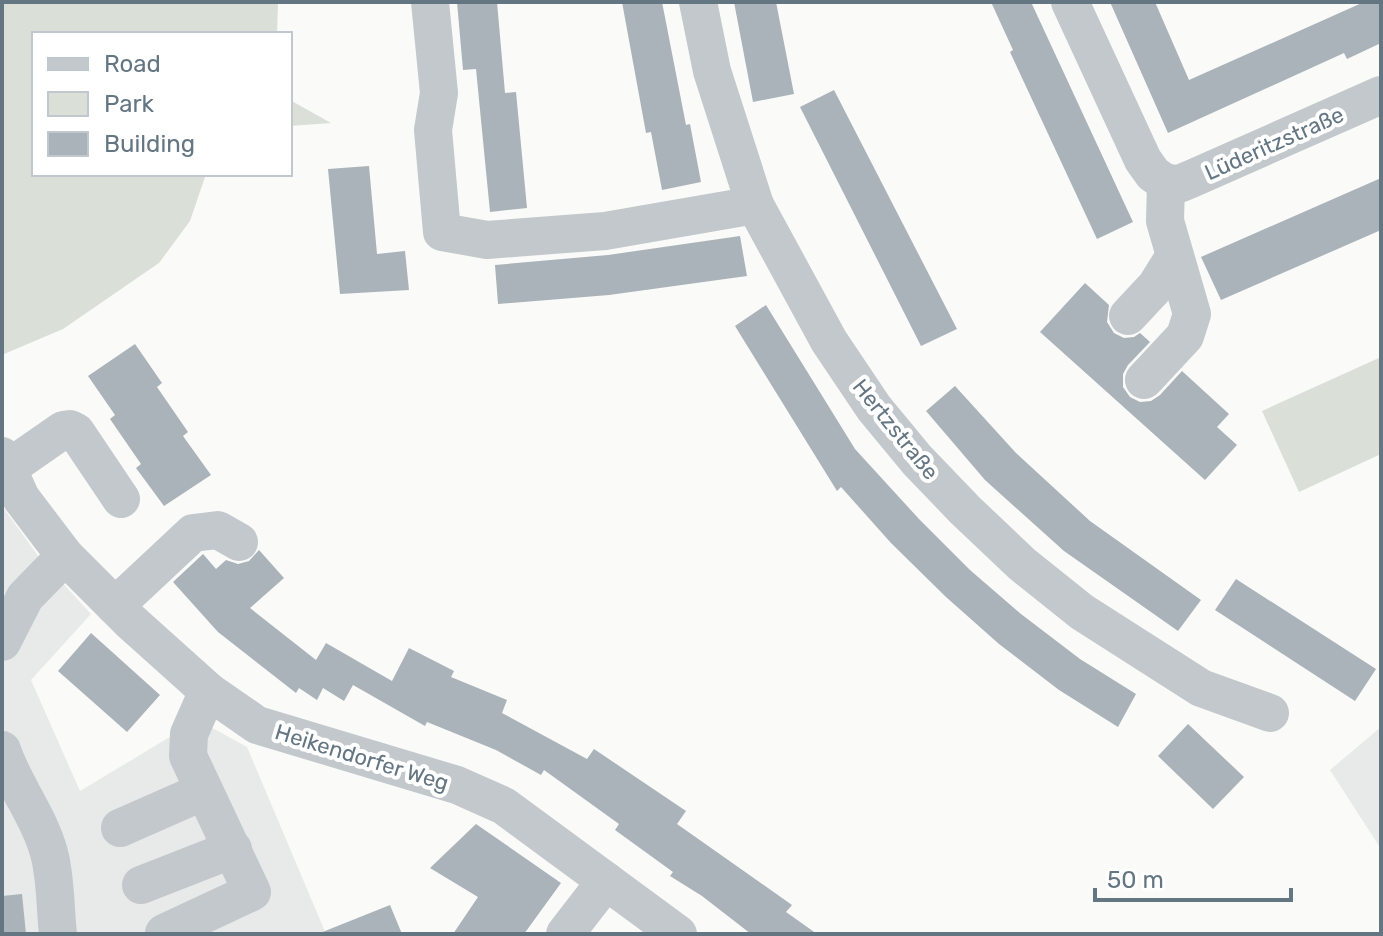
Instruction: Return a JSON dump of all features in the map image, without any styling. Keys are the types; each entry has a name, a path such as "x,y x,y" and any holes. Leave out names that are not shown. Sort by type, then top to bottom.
{"street":[{"path":"430,2 439,93 433,130 442,232 487,240 605,231 755,205"},
{"name":"Hertzstraße","path":"698,2 712,71 755,205 829,341 874,408 917,460 965,510 1022,564 1082,612 1201,688 1270,713"},
{"path":"1070,2 1143,160 1153,174 1166,183 1165,221 1192,314 1185,336 1144,380"},
{"name":"Lüderitzstraße","path":"1166,183 1179,184 1381,95"},
{"path":"1128,316 1156,286 1174,257"},
{"path":"5,462 70,429 76,432 121,499"},
{"name":"Heikendorfer Weg","path":"5,462 21,498 65,556 208,691 257,725 457,785 504,806 678,934"},
{"path":"115,606 193,533 218,530 239,542"},
{"path":"2,642 25,597 65,556"},
{"path":"164,933 252,892 188,756 189,734 208,691"},
{"path":"2,750 50,854 58,934"},
{"path":"120,828 204,791"},
{"path":"141,885 233,849"},
{"path":"565,934 606,881"}],"shaded area":[{"path":"2,506 39,557 91,614 31,680 80,791 198,720 247,747 326,934 2,934"},
{"path":"1381,727 1381,849 1330,770"}],"green space":[{"path":"2,2 278,2 277,32 32,32 32,176 205,176 190,221 159,263 63,329 4,354"},
{"path":"292,101 331,123 292,126"},
{"path":"1381,357 1381,454 1299,492 1262,411"}],"building":[{"path":"457,2 497,2 505,93 516,92 527,208 490,212 476,69 463,70"},
{"path":"622,2 662,2 686,125 690,124 701,182 662,190 651,132 646,133"},
{"path":"734,2 776,2 794,94 753,102"},
{"path":"991,2 1031,2 1133,222 1097,239 1010,52 1013,50"},
{"path":"1110,2 1155,2 1189,80 1364,2 1381,2 1381,43 1347,59 1344,53 1168,133"},
{"path":"834,90 957,329 921,346 800,107"},
{"path":"369,166 377,254 405,251 409,290 340,294 328,169"},
{"path":"1381,178 1381,230 1221,300 1201,257"},
{"path":"740,236 747,276 609,295 498,304 495,265 608,255"},
{"path":"1085,283 1109,305 1107,322 1114,333 1124,338 1140,333 1150,342 1123,374 1123,387 1130,397 1140,402 1151,401 1182,371 1229,414 1217,427 1237,445 1205,480 1040,332"},
{"path":"766,305 855,449 919,519 970,570 1021,614 1080,659 1136,694 1118,727 1059,690 999,644 891,543 841,487 837,491 735,326"},
{"path":"135,344 162,383 157,387 188,432 183,436 211,475 164,506 136,468 141,464 110,419 115,415 88,376"},
{"path":"955,386 1016,453 1090,521 1201,600 1178,631 1064,551 985,480 926,411"},
{"path":"259,550 284,578 250,608 316,660 326,643 392,681 409,648 454,671 451,677 507,700 502,713 587,759 594,749 686,811 677,824 792,905 786,912 817,934 751,934 670,876 673,872 615,830 619,824 544,770 541,775 496,750 427,722 425,726 353,685 344,701 323,688 317,700 299,688 296,693 218,632 173,582 203,554 216,569 226,560 238,564 249,561"},
{"path":"1236,579 1376,669 1355,701 1215,610"},
{"path":"91,633 160,695 127,732 58,671"},
{"path":"1188,724 1244,777 1213,809 1158,756"},
{"path":"476,824 561,883 524,934 453,934 478,897 430,868"},
{"path":"22,894 26,934 2,934 2,896"},
{"path":"390,905 402,934 320,933"}]}
